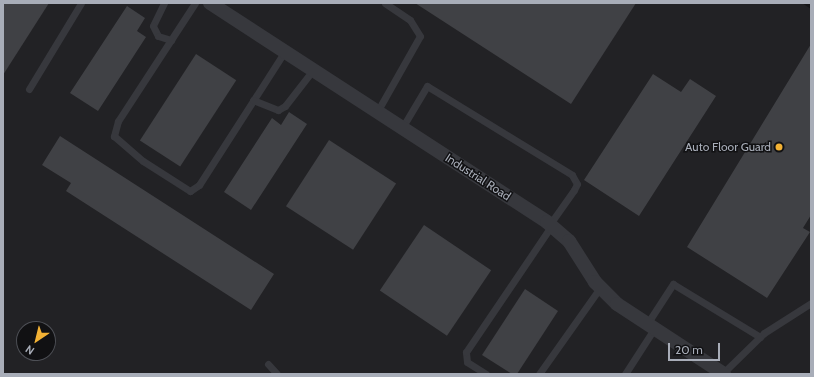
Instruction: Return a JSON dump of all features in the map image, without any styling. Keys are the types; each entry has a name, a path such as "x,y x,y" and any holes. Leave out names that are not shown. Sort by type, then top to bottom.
{"street":[{"name":"Industrial Road","path":"210,3 551,225 569,241 600,288 617,304 724,374"}],"lane":[{"path":"29,89 81,3"},
{"path":"164,3 153,26 158,36 171,40"},
{"path":"195,3 118,121 114,136 143,161 190,191 199,185 285,51"},
{"path":"377,112 420,36 410,20 385,3"},
{"path":"253,100 278,110 285,106 313,70"},
{"path":"402,128 427,86 572,175 577,184 466,352 467,362 486,374"},
{"path":"625,374 673,284 760,337"},
{"path":"539,374 600,288"},
{"path":"724,374 760,337 811,303"},
{"path":"268,364 277,374"}],"shaded area":[{"path":"3,3 802,3 811,9 811,374 3,374"}],"building":[{"path":"3,3 49,3 3,75"},
{"path":"415,3 636,3 571,104"},
{"path":"127,6 145,18 137,31 146,37 98,111 70,93"},
{"path":"811,44 811,215 803,228 810,232 767,298 687,247"},
{"path":"196,54 236,80 180,167 140,140"},
{"path":"653,74 681,92 690,79 716,96 639,216 584,180"},
{"path":"289,112 307,124 251,210 224,192 272,118 281,125"},
{"path":"60,136 274,274 251,310 66,191 71,183 42,165"},
{"path":"329,140 396,184 353,250 286,206"},
{"path":"424,225 491,270 447,336 380,290"},
{"path":"525,289 558,311 517,374 512,374 482,355"}],"place":[{"name":"Auto Floor Guard","path":"779,147"}]}
